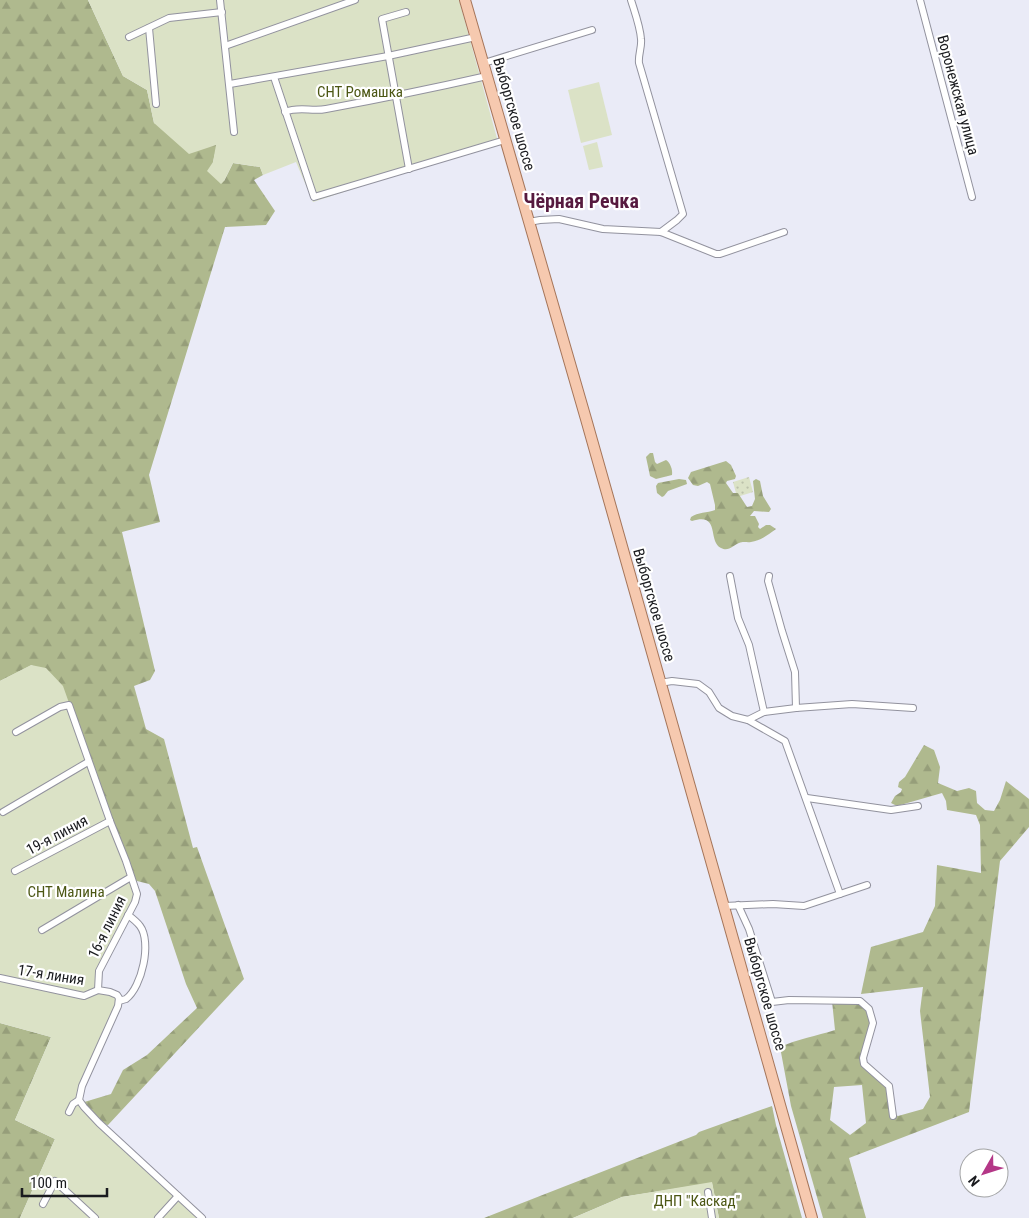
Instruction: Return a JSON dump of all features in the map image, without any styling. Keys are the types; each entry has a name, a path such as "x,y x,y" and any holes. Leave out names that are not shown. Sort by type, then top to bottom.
{"main road":[{"name":"Выборгское шоссе","path":"465,0 812,1218"}],"street":[{"path":"220,0 234,132"},
{"path":"225,46 355,0"},
{"path":"631,0 641,33 642,42 638,57 639,63 682,214 661,232"},
{"name":"Воронежская улица","path":"920,0 972,197"},
{"path":"129,37 170,18 222,12"},
{"path":"406,12 382,18 408,169"},
{"path":"149,28 156,104"},
{"path":"484,63 592,30"},
{"path":"230,84 274,78 476,37"},
{"path":"285,112 294,108 321,110 487,76"},
{"path":"274,78 314,197 505,140"},
{"path":"529,222 559,219 602,229 661,232 716,254 784,232"},
{"path":"730,576 738,618 750,645 764,712"},
{"path":"768,576 777,614 796,672 796,708"},
{"path":"660,683 672,681 698,684 709,692 719,708 732,716 748,720 785,741 840,894"},
{"path":"748,720 764,712 796,708 852,704 913,708"},
{"name":"16-я линия","path":"16,732 60,706 69,705 131,877 136,894 135,902 99,971 98,990"},
{"path":"3,812 88,762"},
{"path":"807,798 892,810 918,806"},
{"name":"19-я линия","path":"15,871 110,821"},
{"path":"42,930 131,877"},
{"path":"724,906 774,904 804,906 868,886"},
{"path":"738,905 749,929 772,1002 789,1000 860,1001 869,1009 873,1023 863,1058 864,1064 889,1086 893,1116"},
{"path":"119,1001 126,999 136,985 144,963 145,944 141,926 128,915"},
{"name":"17-я линия","path":"0,978 84,996 98,990"},
{"path":"98,990 117,995 119,1001 82,1086 79,1100 99,1123 202,1218"},
{"path":"69,1112 73,1104 79,1100"},
{"path":"43,1204 55,1181 95,1218"},
{"path":"708,1192 712,1218"},
{"path":"158,1218 178,1196"}],"green space":[{"path":"0,0 88,0 123,76 147,90 154,123 217,145 213,162 224,181 233,163 260,167 263,175 254,180 275,211 266,225 225,227 149,475 160,522 122,532 155,671 150,680 134,686 146,729 164,739 193,848 197,847 244,979 108,1125 99,1123 81,1103 111,1094 123,1070 147,1055 197,1008 186,984 155,891 149,884 133,880 32,665 0,681"},
{"name":"СНТ Ромашка","path":"88,0 459,0 498,142 313,202 296,162 263,175 260,167 233,163 221,184 207,171 213,162 216,145 189,154 154,123 147,90 123,76"},
{"path":"599,82 612,135 581,143 568,90"},
{"path":"597,142 603,167 589,170 583,146"},
{"path":"653,453 657,464 666,460 670,464 672,475 656,479 650,476 646,457"},
{"path":"726,461 731,465 736,476 735,479 726,483 733,493 738,493 747,507 752,506 755,499 753,481 756,479 760,481 763,496 771,509 769,512 754,511 750,516 755,516 760,529 770,525 776,529 758,540 741,542 731,548 724,549 717,544 707,520 690,520 691,517 697,514 715,510 715,505 710,484 707,482 698,486 693,485 688,478 691,472"},
{"path":"749,477 753,492 737,497 733,482"},
{"path":"679,479 686,480 687,484 668,491 662,497 657,493 656,486 658,483"},
{"name":"СНТ Малина","path":"31,665 46,668 63,686 137,894 99,971 103,990 119,998 82,1086 81,1103 202,1218 20,1218 55,1139 15,1120 51,1037 0,1023 0,681"},
{"path":"924,745 934,750 940,767 938,783 957,791 969,788 976,791 977,803 985,810 994,811 1006,781 1029,799 1029,827 1000,861 969,1112 849,1158 866,1218 823,1218 791,1106 780,1047 835,1030 832,1001 860,1001 869,1009 873,1023 864,1064 889,1086 893,1114 898,1116 923,1109 930,1097 920,1011 923,987 861,994 871,947 923,932 935,906 937,865 981,873 980,825 976,815 947,810 946,801 942,793 897,806 891,803 895,796 901,792 902,789 898,787 899,782 905,777","holes":["862,1085 866,1123 850,1135 830,1120 834,1087"]},
{"path":"0,1023 51,1037 15,1120 55,1139 20,1218 0,1218"},
{"path":"772,1106 802,1218 719,1218 712,1183 622,1197 573,1218 484,1218 696,1135 699,1132"},
{"name":"ДНП \"Каскад\"","path":"712,1182 719,1218 573,1218 622,1197"}],"district":[{"name":"Чёрная Речка","path":"581,201"}]}
